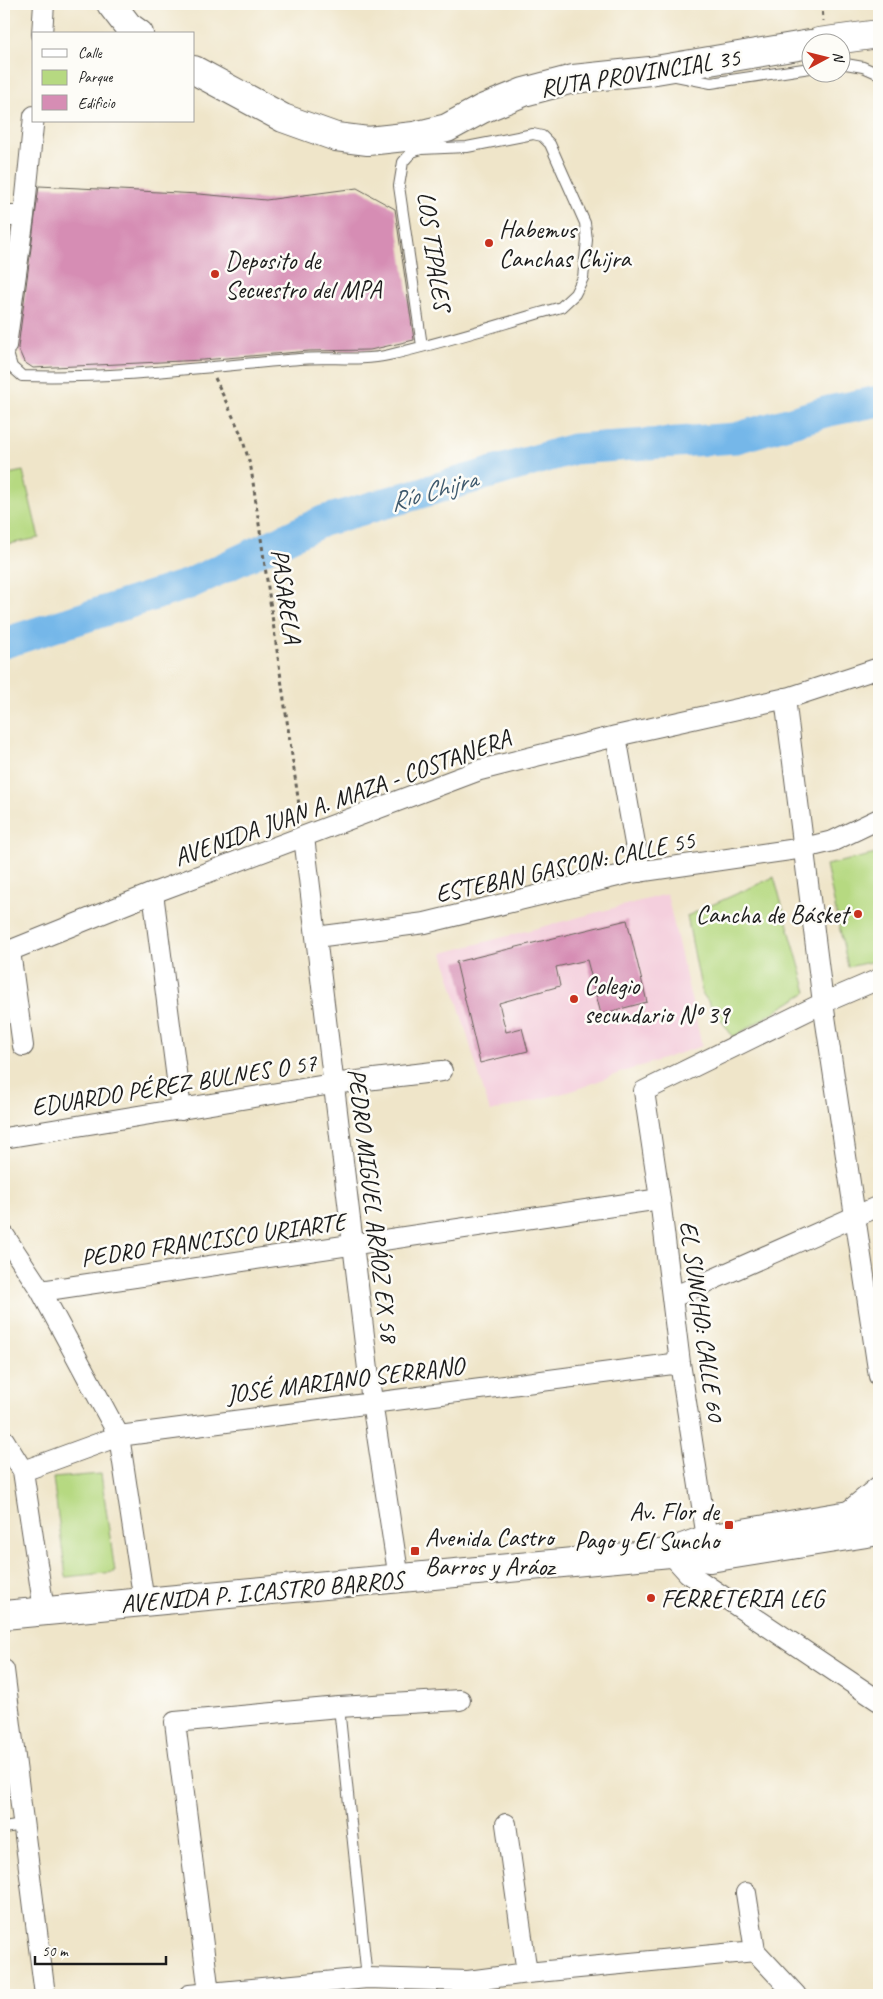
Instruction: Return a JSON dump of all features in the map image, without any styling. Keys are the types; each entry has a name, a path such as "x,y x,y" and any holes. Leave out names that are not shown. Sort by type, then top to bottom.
{"street":[{"path":"42,32 44,4"},
{"path":"111,4 128,26 136,32"},
{"path":"850,38 879,34"},
{"name":"RUTA PROVINCIAL 35","path":"195,71 283,118 336,137 368,141 414,136 447,128 482,109 524,92 573,79 650,70 800,46"},
{"path":"5,346 24,216 33,122"},
{"path":"4,216 24,216"},
{"name":"AVENIDA JUAN A. MAZA - COSTANERA","path":"7,952 153,893 480,770 616,736 785,698 879,668"},
{"path":"785,698 823,1003 879,1376"},
{"path":"616,736 640,872"},
{"name":"ESTEBAN GASCON: CALLE 55","path":"316,937 425,923 640,872 804,848 833,841 879,819"},
{"name":"PEDRO MIGUEL ARÁOZ EX 58","path":"304,837 332,1084 372,1402 399,1579"},
{"path":"153,893 181,1110"},
{"path":"7,952 23,1046"},
{"path":"823,1003 879,979"},
{"name":"EL SUNCHO: CALLE 60","path":"709,1548 680,1363 673,1297 644,1091 823,1003"},
{"name":"EDUARDO PÉREZ BULNES O 57","path":"4,1138 332,1084 442,1071"},
{"name":"PEDRO FRANCISCO URIARTE","path":"41,1291 660,1199"},
{"path":"673,1297 879,1206"},
{"path":"4,1235 41,1291 119,1436 144,1602"},
{"name":"JOSÉ MARIANO SERRANO","path":"23,1471 119,1436 680,1363"},
{"path":"4,1440 23,1471 44,1610"},
{"path":"843,1517 879,1486"},
{"path":"709,1548 879,1510"},
{"path":"709,1548 879,1532"},
{"name":"AVENIDA P. I.CASTRO BARROS","path":"4,1615 399,1579 709,1548"},
{"path":"670,1553 688,1573 879,1700"},
{"path":"4,1670 13,1827 45,1995"},
{"path":"460,1700 339,1707 175,1722 199,1994 367,1978 469,1988 527,1973 755,1951"},
{"path":"506,1824 527,1973"},
{"path":"746,1892 755,1951 796,1995"}],"lane":[{"path":"850,65 863,66 879,74"},
{"path":"650,70 711,83 800,70"},
{"name":"LOS TIPALES","path":"5,346 12,367 22,376 69,377 311,358 365,359 422,346 561,307 575,294 583,278 587,240 585,223 550,144 542,136 533,134 467,147 421,149 412,152 403,162 399,186 422,346"},
{"path":"339,1707 367,1978"}],"path":[{"name":"PASARELA","path":"210,367 241,434 251,468 304,837"}],"shaded area":[{"name":"Colegio secundario Nº 39","path":"667,894 702,1046 575,1090 490,1112 443,953"}],"green space":[{"path":"23,471 39,538 4,545 4,475"},
{"name":"Cancha de Básket","path":"876,854 879,868 879,960 848,967 826,865"},
{"path":"774,877 807,992 733,1037 702,993 687,916"},
{"path":"101,1474 115,1572 66,1577 53,1478"}],"building":[{"name":"Deposito de Secuestro del MPA","path":"39,186 199,194 266,200 357,188 395,209 414,340 370,350 309,351 203,360 33,368 24,362 18,348"},
{"path":"627,920 647,1002 601,1014 587,960 556,967 560,986 499,1003 506,1032 522,1028 528,1051 480,1063 456,962"}],"waterway":[{"name":"Río Chijra","path":"4,643 189,584 323,521 574,449 736,438 829,411 879,401"}],"place":[{"name":"Habemus Canchas Chijra","path":"489,243"},
{"name":"Deposito de Secuestro del MPA","path":"215,274"},
{"name":"Cancha de Básket","path":"858,914"},
{"name":"Colegio secundario Nº 39","path":"574,999"},
{"name":"Av. Flor de Pago y El Suncho","path":"729,1525"},
{"name":"Avenida Castro Barros y Aráoz","path":"415,1551"},
{"name":"FERRETERIA LEG","path":"651,1598"}]}
